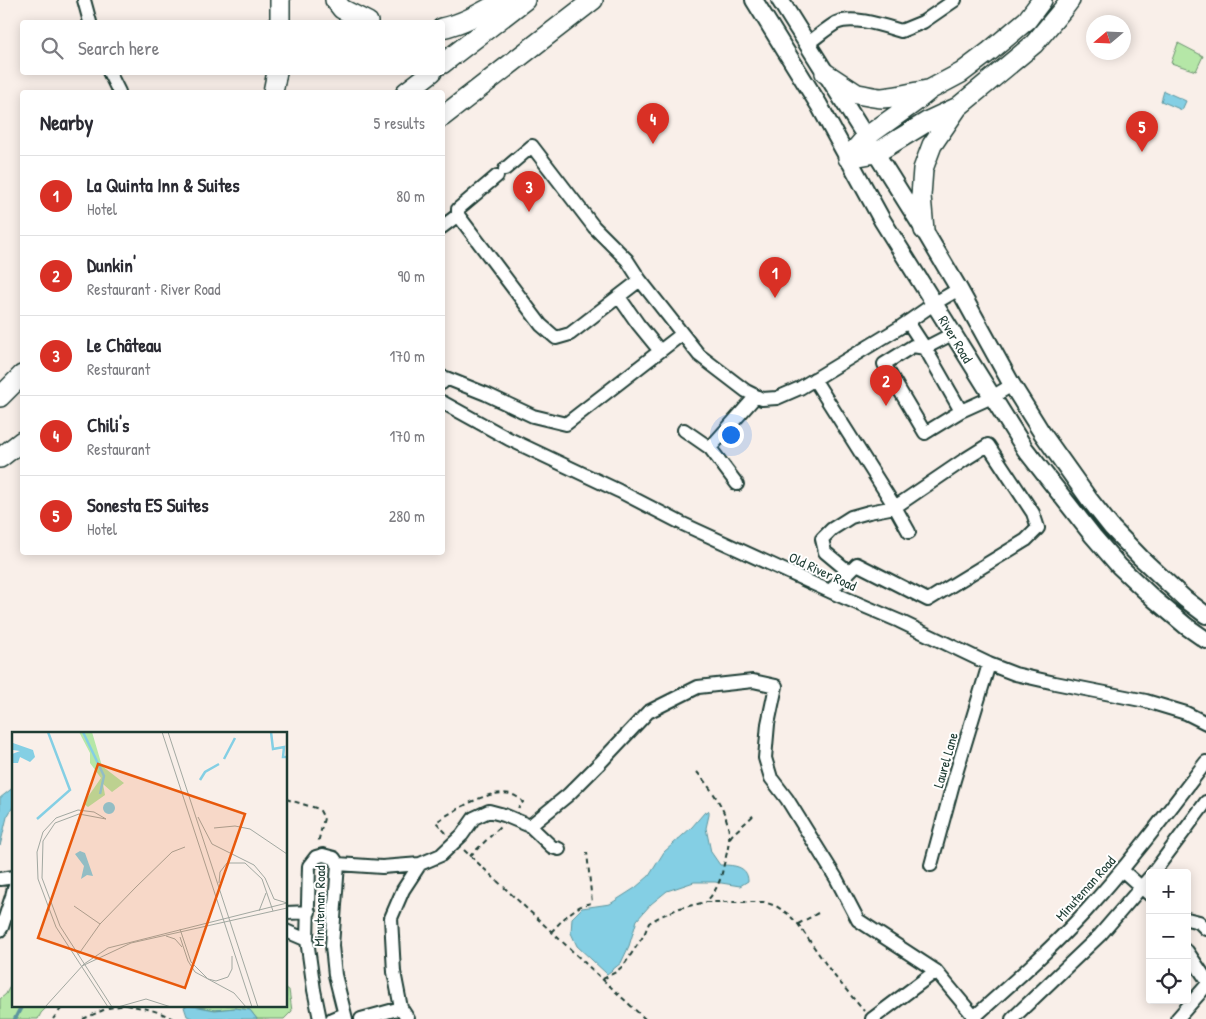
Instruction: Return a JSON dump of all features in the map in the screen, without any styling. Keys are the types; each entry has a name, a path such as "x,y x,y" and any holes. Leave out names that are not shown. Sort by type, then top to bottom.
{"highway":[{"path":"280,0 280,20"},
{"path":"335,0 342,9 362,20"},
{"path":"445,27 476,16 504,0"},
{"path":"445,62 524,0"},
{"path":"445,115 593,0"},
{"path":"848,158 866,137 931,89 961,73 990,52 1027,20 1042,0"},
{"path":"848,158 876,153 930,120 958,107 1034,44 1070,0"},
{"path":"825,73 858,94 881,98 931,89"},
{"path":"273,90 276,75"},
{"path":"409,90 428,75"},
{"path":"924,230 921,196 923,169 932,145 958,107"},
{"path":"0,397 20,377"},
{"path":"0,405 20,390"},
{"path":"0,458 20,443"}],"main road":[{"name":"River Road","path":"754,0 819,104 882,220 1025,449 1119,566 1154,599 1206,640"},
{"name":"River Road","path":"780,0 924,230 1042,434 1112,528 1185,599 1206,615"}],"street":[{"path":"84,0 89,20"},
{"path":"808,44 837,23 854,21 876,23 901,31 923,22 955,0"},
{"path":"110,75 118,90"},
{"path":"640,280 570,334 556,338 541,325 458,215 458,209 532,146 594,227 627,260 640,280 699,355 746,391 762,399 777,398 800,388 959,289"},
{"path":"445,225 458,215"},
{"path":"619,297 660,351"},
{"path":"908,322 961,411"},
{"path":"954,333 925,348 913,346 884,364 925,433 961,411 992,397 1012,385"},
{"path":"445,378 486,394 533,416 566,424 682,334"},
{"path":"814,380 909,532"},
{"path":"710,448 756,396"},
{"name":"Old River Road","path":"445,404 509,439 619,491 683,524 899,621 989,664 1023,676 1146,700 1186,713 1206,723"},
{"path":"684,430 710,448 737,484"},
{"path":"830,591 849,572 857,564 928,600 1026,540 1038,528 1032,513 988,445 895,507 851,517 832,529 822,539 826,552 849,572"},
{"name":"Laurel Lane","path":"931,865 989,664"},
{"path":"530,826 568,795 648,712 698,687 752,681 776,686 768,724 765,758 771,778 787,799 836,878 858,920 936,971 974,1018"},
{"name":"Minuteman Road","path":"974,1018 1023,974 1087,910 1122,870 1206,762"},
{"path":"1156,869 1206,802"},
{"path":"338,864 382,867 420,864 441,855 462,835 474,818 489,810 530,826 552,847 559,849"},
{"name":"Minuteman Road","path":"320,1019 307,940 310,866 316,857 323,855 334,858 338,864 332,946 341,1017"},
{"path":"361,1019 405,1013 394,972 390,918 403,890 420,864"},
{"path":"1012,1019 1145,891 1122,870"},
{"path":"0,930 12,896"},
{"path":"288,913 309,912"},
{"path":"1191,920 1198,922 1206,929"},
{"path":"288,932 307,940"},
{"path":"1191,957 1206,979"},
{"path":"869,1016 936,971"},
{"path":"1177,1019 1206,986"}],"path":[{"path":"697,772 718,800 726,822 729,840"},
{"path":"288,800 319,809 324,818 316,857"},
{"path":"706,902 717,889 732,834 755,814"},
{"path":"551,932 574,909 592,903 586,852"},
{"path":"470,856 645,1019"},
{"path":"603,979 624,965 644,935 649,923 661,916 680,908 706,902 764,902 776,906 798,924 832,973 869,1016"},
{"path":"798,924 818,914"},
{"path":"53,1019 63,1006"},
{"path":"82,1019 108,1008 120,1006"},
{"path":"133,1006 161,1012 174,1019"}],"green space":[{"path":"1178,43 1203,56 1196,71 1171,63"},
{"path":"12,982 12,1006 48,1006 38,1019 0,1019 0,999 6,994"},
{"path":"288,989 292,1011 284,1019 257,1019 250,1010 235,1008 215,1010 195,1006 288,1006"}],"water":[{"path":"1164,91 1186,101 1182,110 1161,101"},
{"path":"12,789 12,808 7,817 0,846 0,798"},
{"path":"709,811 706,828 711,852 720,865 734,866 742,869 748,881 740,886 715,882 694,882 667,891 651,904 637,920 629,946 621,963 607,974 577,946 571,933 572,918 582,908 610,904 635,888 649,876 664,852 692,827 704,813"},
{"path":"193,1006 215,1010 235,1008 250,1010 257,1019 194,1019 187,1016 184,1007"}],"waterway":[{"path":"15,1019 22,1006"}],"place":[{"name":"Chili's","path":"653,144"},
{"name":"Sonesta ES Suites","path":"1142,152"},
{"name":"Le Château","path":"529,212"},
{"name":"La Quinta Inn & Suites","path":"775,298"},
{"name":"Dunkin'","path":"886,406"}]}
